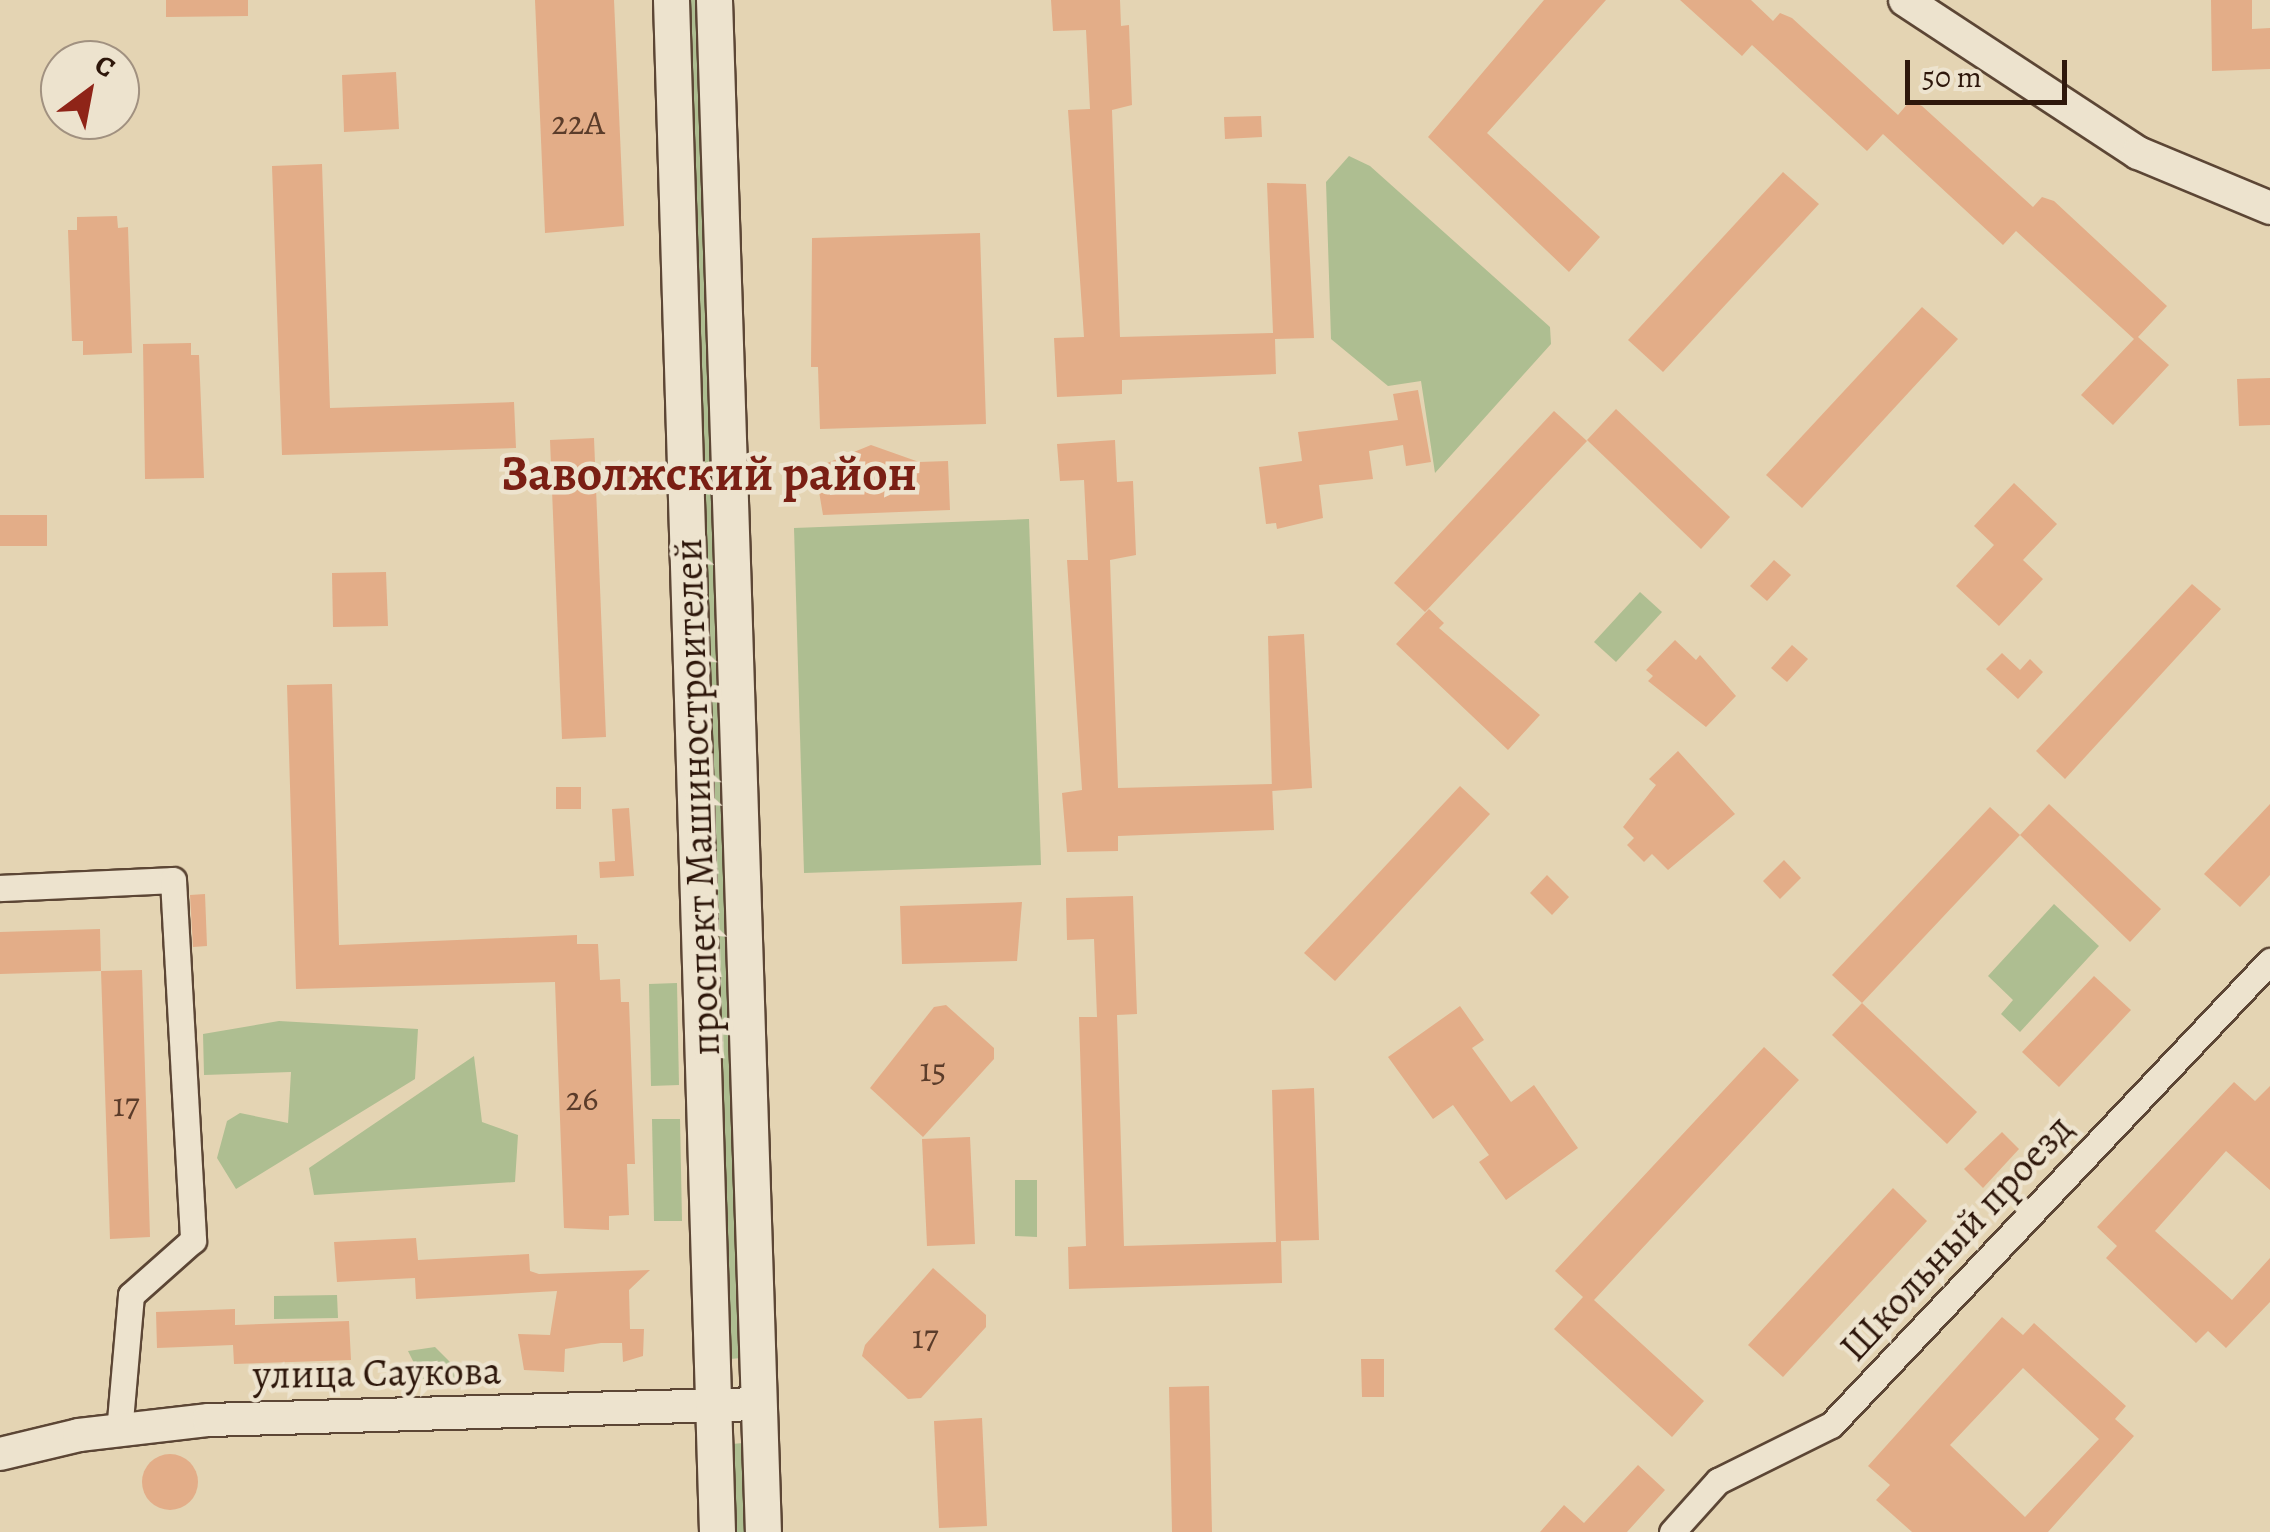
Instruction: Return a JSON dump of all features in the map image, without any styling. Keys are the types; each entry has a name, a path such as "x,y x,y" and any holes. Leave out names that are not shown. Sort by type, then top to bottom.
{"main road":[{"name":"проспект Машиностроителей","path":"671,0 717,1532"},
{"name":"проспект Машиностроителей","path":"714,0 763,1532"}],"street":[{"path":"1905,0 2138,153 2270,208"},
{"path":"0,888 173,880 193,1240 131,1295 119,1431"},
{"name":"Школьный проезд","path":"1672,1532 1718,1481 1831,1425 2270,962"},
{"name":"улица Саукова","path":"0,1454 119,1431 209,1420 758,1404"}],"green space":[{"path":"688,0 697,0 741,1358 730,1359"},
{"path":"1349,156 1370,166 1550,327 1551,344 1435,473 1421,381 1388,386 1331,339 1326,182"},
{"path":"1029,519 1041,865 804,873 794,528"},
{"path":"1640,592 1662,612 1616,662 1594,642"},
{"path":"2054,904 2099,946 2020,1032 2001,1014 2013,1000 1988,976"},
{"path":"677,983 679,1085 651,1086 649,984"},
{"path":"279,1021 418,1029 415,1079 236,1189 217,1158 227,1121 240,1113 288,1123 291,1072 204,1075 203,1034"},
{"path":"474,1056 482,1122 518,1135 515,1182 314,1195 309,1168"},
{"path":"652,1119 680,1119 682,1221 654,1221"},
{"path":"1015,1180 1037,1180 1037,1237 1015,1236"},
{"path":"337,1295 338,1318 274,1319 274,1296"},
{"path":"435,1347 453,1365 485,1368 484,1378 422,1379 408,1351"},
{"path":"743,1443 747,1532 733,1532 732,1444"}],"building":[{"path":"166,0 248,0 248,16 166,17"},
{"path":"535,0 614,0 624,226 545,233"},
{"path":"1051,0 1120,0 1121,26 1129,25 1132,105 1112,110 1120,337 1273,333 1267,183 1306,184 1314,338 1275,339 1276,374 1122,380 1122,394 1057,397 1054,338 1084,337 1068,110 1090,109 1086,30 1053,31"},
{"path":"1544,0 1606,0 1487,133 1600,237 1569,272 1428,137"},
{"path":"1680,0 1751,0 1773,21 1780,13 1792,18 1898,115 1910,101 1922,106 2033,207 2042,197 2054,201 2167,306 2138,337 2169,365 2113,425 2081,395 2134,339 2016,231 2003,245 1883,134 1867,151 1752,45 1742,56"},
{"path":"2211,0 2252,0 2252,29 2270,28 2270,69 2212,71"},
{"path":"396,72 399,129 344,132 342,75"},
{"path":"1261,116 1262,137 1225,139 1224,117"},
{"path":"322,164 330,408 514,402 516,448 282,455 272,166"},
{"path":"1783,172 1819,204 1663,372 1628,340"},
{"path":"117,216 118,228 128,227 132,353 83,355 83,341 72,341 68,230 77,230 77,217"},
{"path":"980,233 986,424 820,429 818,367 811,367 812,238"},
{"path":"1922,307 1958,339 1802,508 1766,475"},
{"path":"191,343 191,355 199,355 204,478 145,479 143,344"},
{"path":"2270,378 2270,425 2239,426 2237,379"},
{"path":"1418,390 1431,462 1406,466 1403,445 1369,451 1373,479 1319,485 1323,518 1277,529 1276,523 1266,524 1259,467 1302,461 1298,432 1398,420 1393,394"},
{"path":"1616,409 1730,517 1701,549 1587,440"},
{"path":"1554,411 1587,441 1425,612 1394,583"},
{"path":"594,438 606,737 562,739 550,440"},
{"path":"1115,440 1117,482 1133,481 1136,555 1110,560 1118,788 1272,784 1274,830 1118,836 1118,851 1067,852 1062,793 1082,790 1067,560 1088,560 1084,480 1060,481 1057,444"},
{"path":"871,445 919,462 948,461 950,510 823,515 815,468"},
{"path":"2014,483 2057,524 2023,560 2043,579 1999,626 1956,586 1994,545 1974,526"},
{"path":"0,515 47,515 47,546 0,546"},
{"path":"1774,560 1791,575 1767,601 1750,586"},
{"path":"386,572 388,626 333,627 332,573"},
{"path":"2192,584 2221,609 2065,779 2036,751"},
{"path":"1429,609 1444,623 1439,628 1540,715 1508,750 1396,644"},
{"path":"1304,634 1312,788 1272,791 1268,636"},
{"path":"1675,640 1696,660 1700,655 1736,696 1706,727 1648,681 1653,676 1646,670"},
{"path":"1792,645 1808,659 1787,682 1771,668"},
{"path":"2002,653 2020,670 2030,659 2043,672 2018,699 1986,669"},
{"path":"332,684 339,945 577,935 577,944 598,944 600,980 620,979 621,1002 629,1002 635,1164 627,1164 629,1215 609,1216 609,1230 564,1228 555,982 296,989 287,685"},
{"path":"1678,751 1735,814 1668,870 1652,854 1644,862 1627,845 1634,838 1623,827 1656,785 1649,779"},
{"path":"1460,786 1490,814 1335,981 1304,953"},
{"path":"556,787 581,787 581,809 556,809"},
{"path":"2049,804 2161,909 2130,942 2020,835"},
{"path":"2270,804 2270,875 2240,907 2204,874"},
{"path":"1990,807 2020,835 1862,1003 1832,975"},
{"path":"629,808 634,876 600,878 599,862 615,861 612,809"},
{"path":"1784,860 1801,878 1780,899 1763,881"},
{"path":"1547,875 1569,897 1552,915 1530,893"},
{"path":"205,894 207,946 193,947 190,895"},
{"path":"1133,896 1137,1014 1117,1015 1124,1246 1276,1242 1272,1090 1314,1088 1319,1240 1281,1241 1282,1283 1069,1289 1068,1247 1086,1246 1079,1017 1097,1017 1094,939 1067,940 1066,898"},
{"path":"1022,902 1017,961 902,964 900,906"},
{"path":"100,929 101,971 0,974 0,932"},
{"path":"142,970 150,1237 110,1239 101,971"},
{"path":"2094,976 2131,1010 2059,1087 2022,1052"},
{"path":"1862,1003 1977,1112 1947,1144 1832,1035"},
{"path":"946,1005 994,1048 994,1059 923,1137 870,1088 934,1007"},
{"path":"1460,1006 1484,1040 1472,1048 1511,1102 1534,1085 1578,1148 1506,1200 1479,1162 1489,1155 1453,1105 1433,1119 1388,1057"},
{"path":"1764,1047 1799,1080 1594,1300 1704,1401 1672,1437 1554,1329 1583,1297 1555,1271"},
{"path":"2234,1082 2255,1101 2270,1086 2270,1190 2226,1151 2155,1231 2232,1300 2270,1258 2270,1302 2226,1348 2208,1331 2196,1343 2106,1258 2117,1246 2097,1227"},
{"path":"2002,1132 2019,1149 1983,1188 1964,1169"},
{"path":"970,1137 975,1244 927,1246 922,1139"},
{"path":"1893,1188 1927,1221 1783,1377 1748,1345"},
{"path":"416,1238 418,1260 529,1254 530,1271 539,1274 650,1270 629,1290 630,1329 644,1329 643,1356 623,1362 622,1343 601,1343 565,1349 564,1372 524,1370 518,1334 550,1335 557,1291 416,1299 415,1278 337,1282 334,1242"},
{"path":"933,1268 986,1315 986,1327 921,1398 908,1399 862,1356 865,1345"},
{"path":"235,1309 235,1325 349,1321 351,1360 234,1364 233,1345 157,1348 156,1312"},
{"path":"2002,1317 2023,1335 2034,1323 2126,1406 2115,1419 2134,1436 2048,1532 1912,1532 1876,1500 1890,1485 1868,1466","holes":["2023,1368 2099,1439 2025,1517 1950,1445"]},
{"path":"1361,1359 1384,1359 1384,1397 1362,1397"},
{"path":"1209,1386 1212,1532 1172,1532 1169,1387"},
{"path":"982,1418 987,1526 939,1528 934,1421"},
{"path":"170,1454 190,1462 198,1482 190,1502 170,1510 150,1502 142,1482 150,1462"},
{"path":"1638,1465 1665,1490 1627,1532 1540,1532 1564,1505 1584,1523"}],"district":[{"name":"Заволжский район","path":"709,474"}]}
